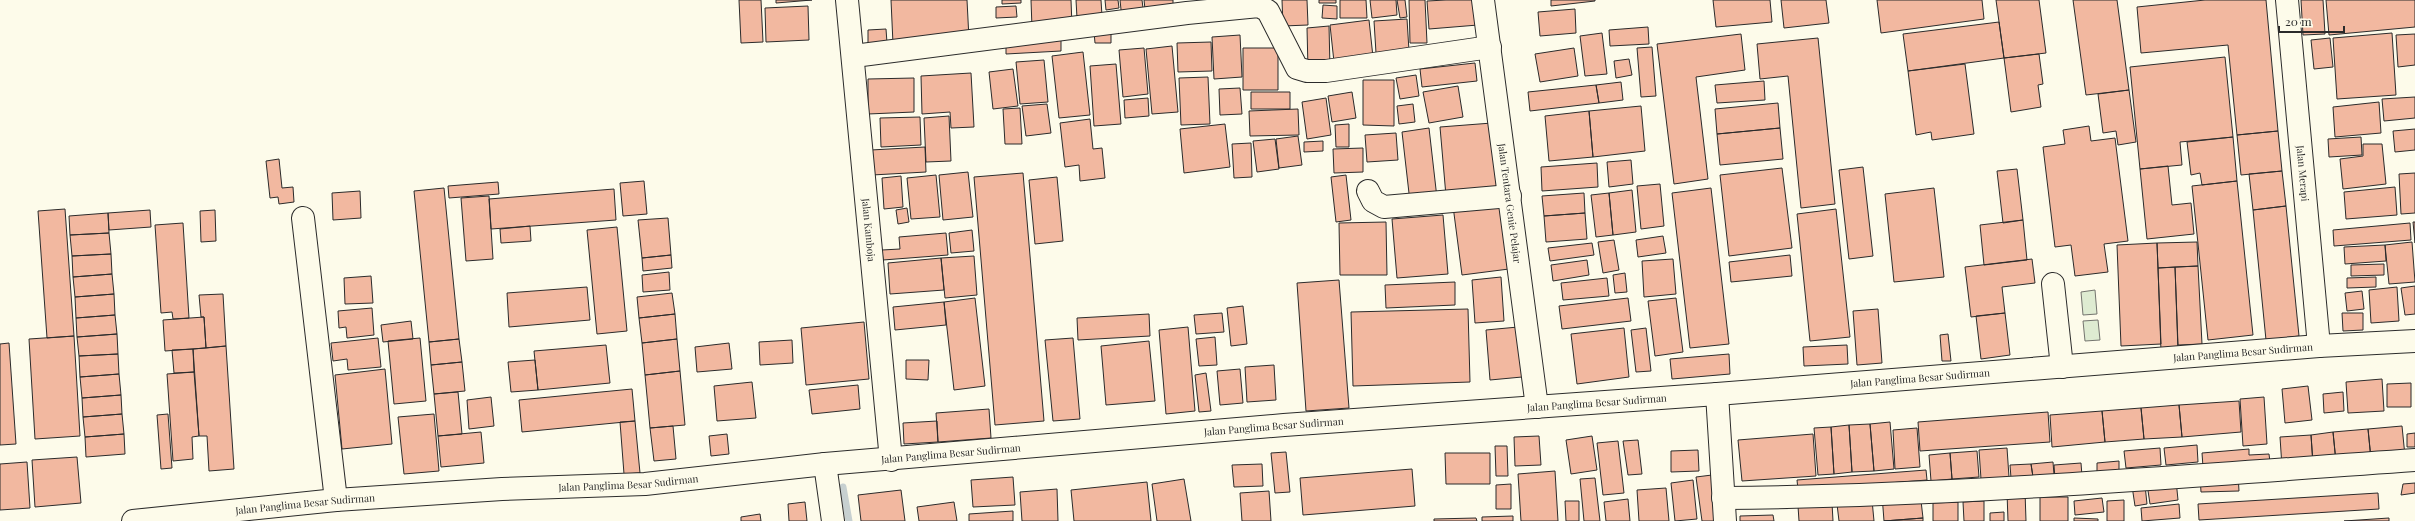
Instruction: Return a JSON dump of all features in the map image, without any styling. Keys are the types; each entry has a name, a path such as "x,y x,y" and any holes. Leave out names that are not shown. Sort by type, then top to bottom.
{"street":[{"name":"Jalan Kamboja","path":"847,0 854,56 891,460"},
{"name":"Jalan Tentara Genie Pelajar","path":"1483,0 1537,407"},
{"name":"Jalan Merapi","path":"2287,0 2319,346"},
{"path":"854,56 1187,13 1259,6 1268,11 1294,64 1297,68 1306,71 1347,68 1490,47"},
{"path":"1368,191 1373,201 1384,207 1510,196"},
{"path":"303,218 336,500"},
{"path":"2053,284 2062,367"},
{"name":"Jalan Panglima Besar Sudirman","path":"133,521 336,500 502,489 645,484 825,464 891,460 1284,425 1717,394 2319,346 2415,341"},
{"path":"1717,394 1725,521"},
{"path":"1723,498 1801,497 2038,486 2415,460"},
{"path":"825,464 833,521"}],"green space":[{"path":"2095,290 2097,314 2083,315 2081,292"},
{"path":"2098,320 2100,340 2085,341 2083,321"}],"building":[{"path":"739,0 761,0 763,42 741,43"},
{"path":"776,0 812,0 776,3"},
{"path":"891,0 967,0 969,39 893,44"},
{"path":"1002,0 1021,0 1021,3 1002,4"},
{"path":"1031,0 1071,0 1072,26 1032,28"},
{"path":"1076,0 1101,0 1102,16 1077,18"},
{"path":"1105,0 1118,0 1119,8 1106,10"},
{"path":"1120,0 1142,0 1144,16 1122,19"},
{"path":"1144,0 1173,0 1173,6 1145,9"},
{"path":"1282,0 1307,0 1308,25 1283,26"},
{"path":"1319,0 1336,0 1336,3 1319,3"},
{"path":"1340,0 1366,0 1367,18 1340,18"},
{"path":"1370,0 1396,0 1397,15 1372,18"},
{"path":"1397,0 1405,0 1407,17 1400,18"},
{"path":"1409,0 1425,0 1427,43 1410,43"},
{"path":"1477,0 1478,25 1429,29 1427,1"},
{"path":"1551,0 1595,0 1595,1 1551,6"},
{"path":"1713,0 1770,0 1772,22 1716,27"},
{"path":"1781,0 1826,0 1829,23 1784,28"},
{"path":"1877,0 1982,0 1984,19 1881,33"},
{"path":"1996,0 2039,0 2046,53 2004,58"},
{"path":"2073,0 2117,0 2129,90 2086,95"},
{"path":"2205,0 2266,0 2278,131 2237,135 2228,45 2141,53 2137,7"},
{"path":"2301,0 2323,0 2325,34 2303,35"},
{"path":"2326,0 2415,0 2415,27 2329,35"},
{"path":"1323,5 1337,6 1337,19 1322,18"},
{"path":"808,6 809,40 766,42 765,8"},
{"path":"1016,6 1017,17 996,18 996,7"},
{"path":"1575,9 1576,33 1540,36 1538,12"},
{"path":"1407,19 1409,51 1376,53 1374,21"},
{"path":"1369,20 1373,57 1334,62 1330,25"},
{"path":"1999,22 2004,58 1908,71 1903,34"},
{"path":"1329,26 1330,68 1308,69 1307,28"},
{"path":"1648,27 1649,44 1610,46 1609,30"},
{"path":"886,29 887,43 868,44 868,30"},
{"path":"1094,32 1111,32 1111,43 1095,43"},
{"path":"1602,33 1607,74 1585,76 1580,36"},
{"path":"2392,33 2396,95 2337,99 2333,38"},
{"path":"1741,34 1745,70 1696,77 1708,179 1674,184 1657,44"},
{"path":"2415,34 2415,65 2398,67 2396,35"},
{"path":"1240,35 1242,77 1214,79 1212,37"},
{"path":"1818,38 1835,204 1801,208 1788,76 1760,79 1757,44"},
{"path":"2330,38 2333,67 2314,69 2311,40"},
{"path":"1061,39 1061,51 1006,54 1006,42"},
{"path":"1211,42 1212,71 1178,72 1177,43"},
{"path":"1172,46 1178,112 1152,114 1146,49"},
{"path":"1652,47 1656,96 1641,97 1637,48"},
{"path":"1144,48 1148,94 1123,97 1119,50"},
{"path":"1243,48 1278,48 1278,90 1243,90"},
{"path":"1574,48 1578,76 1540,82 1535,54"},
{"path":"1083,52 1090,115 1059,118 1052,56"},
{"path":"2039,54 2043,84 2038,85 2041,107 2011,112 2004,58"},
{"path":"2225,57 2233,137 2180,142 2182,165 2140,169 2130,67"},
{"path":"1629,59 1632,75 1616,78 1614,61"},
{"path":"1044,60 1048,102 1020,104 1016,62"},
{"path":"1475,63 1477,81 1422,87 1420,69"},
{"path":"1116,64 1121,124 1094,126 1090,66"},
{"path":"1965,64 1974,134 1932,140 1931,132 1916,135 1908,71"},
{"path":"1013,69 1018,106 993,109 989,72"},
{"path":"971,73 974,127 951,128 950,112 922,114 921,76"},
{"path":"1416,75 1419,96 1400,99 1396,78"},
{"path":"1208,77 1210,124 1181,125 1179,78"},
{"path":"914,78 914,112 868,114 868,79"},
{"path":"1363,80 1394,80 1394,126 1363,125"},
{"path":"1764,81 1765,100 1717,103 1715,85"},
{"path":"1621,82 1623,100 1599,103 1596,85"},
{"path":"1596,85 1599,103 1530,111 1528,92"},
{"path":"1458,86 1463,117 1429,123 1423,92"},
{"path":"1240,88 1242,114 1220,115 1219,89"},
{"path":"2129,90 2136,142 2118,145 2116,131 2103,133 2098,94"},
{"path":"1251,92 1290,92 1290,109 1251,109"},
{"path":"1352,92 1356,118 1332,122 1328,96"},
{"path":"2415,97 2415,118 2384,121 2382,99"},
{"path":"1148,98 1149,116 1125,118 1124,100"},
{"path":"1326,98 1331,135 1307,139 1302,102"},
{"path":"2379,102 2381,133 2335,137 2333,107"},
{"path":"1778,103 1780,128 1717,134 1715,109"},
{"path":"1047,104 1051,133 1026,136 1022,106"},
{"path":"1413,104 1415,122 1399,124 1397,106"},
{"path":"1641,106 1645,151 1593,157 1589,111"},
{"path":"1020,108 1022,144 1005,144 1003,109"},
{"path":"1298,109 1299,135 1250,136 1249,111"},
{"path":"1589,111 1593,157 1549,161 1545,116"},
{"path":"949,116 951,161 926,162 924,118"},
{"path":"920,117 921,145 881,147 880,118"},
{"path":"1090,119 1093,149 1102,148 1105,178 1080,181 1079,165 1065,167 1060,123"},
{"path":"1492,123 1497,192 1446,196 1440,127"},
{"path":"1225,124 1230,167 1184,173 1180,129"},
{"path":"1349,124 1349,147 1336,147 1335,125"},
{"path":"2089,126 2091,141 2115,138 2128,241 2104,244 2108,272 2075,276 2071,245 2055,247 2043,147 2065,144 2063,130"},
{"path":"1429,128 1437,198 1410,202 1402,132"},
{"path":"1780,128 1783,159 1720,165 1717,134"},
{"path":"2415,129 2415,150 2395,152 2393,131"},
{"path":"2278,131 2282,171 2241,175 2237,135"},
{"path":"1396,133 1398,160 1367,162 1365,135"},
{"path":"1298,136 1302,165 1279,168 1276,139"},
{"path":"2233,137 2237,181 2202,185 2200,173 2191,175 2187,142"},
{"path":"2361,137 2362,155 2329,157 2328,139"},
{"path":"1275,139 1279,169 1257,172 1253,141"},
{"path":"1323,141 1323,151 1304,152 1304,142"},
{"path":"1251,143 1252,177 1234,178 1232,144"},
{"path":"2363,144 2382,144 2386,184 2343,189 2340,159 2363,156"},
{"path":"925,147 926,172 872,175 871,150"},
{"path":"1363,148 1363,172 1334,173 1333,149"},
{"path":"279,159 282,188 293,187 294,202 279,204 278,197 270,198 266,161"},
{"path":"1631,160 1633,184 1609,187 1607,162"},
{"path":"1597,163 1598,187 1542,191 1541,167"},
{"path":"2168,166 2172,205 2191,203 2194,234 2147,239 2140,169"},
{"path":"1863,167 1873,256 1849,259 1839,170"},
{"path":"1782,168 1792,248 1729,256 1720,175"},
{"path":"2017,169 2023,220 2003,223 1997,171"},
{"path":"2282,171 2286,206 2253,210 2249,174"},
{"path":"968,172 973,217 943,220 939,175"},
{"path":"1023,173 1044,421 995,425 974,177"},
{"path":"2415,173 2415,213 2401,214 2399,174"},
{"path":"936,175 940,217 911,219 907,178"},
{"path":"1346,175 1351,220 1336,222 1331,177"},
{"path":"901,176 903,207 884,209 882,178"},
{"path":"1057,177 1063,241 1035,244 1029,180"},
{"path":"644,181 647,214 623,216 620,183"},
{"path":"2237,181 2253,335 2208,340 2192,186"},
{"path":"498,182 499,194 449,198 448,186"},
{"path":"1660,184 1664,226 1641,229 1637,186"},
{"path":"2395,187 2397,215 2346,219 2344,192"},
{"path":"444,188 459,339 429,342 414,191"},
{"path":"1711,188 1729,344 1690,348 1672,193"},
{"path":"1934,188 1944,277 1894,282 1885,194"},
{"path":"614,189 616,220 491,229 489,199"},
{"path":"1632,190 1636,232 1613,235 1609,193"},
{"path":"360,191 361,218 333,220 332,193"},
{"path":"1584,193 1585,213 1544,216 1542,196"},
{"path":"1609,193 1613,235 1596,237 1591,195"},
{"path":"489,196 493,259 466,261 461,198"},
{"path":"1500,200 1509,269 1462,275 1453,206"},
{"path":"2286,206 2299,336 2266,340 2253,210"},
{"path":"907,208 909,222 898,224 896,210"},
{"path":"65,209 74,336 47,338 38,211"},
{"path":"1836,209 1850,337 1810,341 1797,214"},
{"path":"150,210 151,227 109,230 108,213"},
{"path":"215,210 216,241 201,242 200,211"},
{"path":"108,213 109,233 70,235 69,216"},
{"path":"1585,213 1587,239 1546,242 1544,216"},
{"path":"1443,215 1448,274 1397,278 1392,219"},
{"path":"668,218 671,255 642,258 638,220"},
{"path":"2023,220 2027,260 1984,265 1980,225"},
{"path":"1386,222 1387,275 1340,275 1339,223"},
{"path":"2413,222 2415,222 2415,243"},
{"path":"183,223 189,318 173,319 172,312 161,313 155,225"},
{"path":"2410,223 2411,240 2334,246 2333,230"},
{"path":"530,226 531,241 501,243 500,229"},
{"path":"617,227 627,331 597,334 587,230"},
{"path":"972,230 974,251 951,253 949,233"},
{"path":"109,233 111,254 72,256 70,235"},
{"path":"946,233 948,255 883,260 882,250 900,249 899,237"},
{"path":"1663,236 1666,253 1638,257 1636,240"},
{"path":"1614,240 1619,270 1603,273 1598,242"},
{"path":"2197,242 2198,266 2158,268 2157,243"},
{"path":"2412,242 2415,282 2389,284 2385,245"},
{"path":"1592,243 1594,255 1550,261 1548,248"},
{"path":"2157,243 2161,344 2121,346 2117,245"},
{"path":"2385,245 2386,261 2345,264 2344,247"},
{"path":"111,254 112,274 73,277 72,256"},
{"path":"671,255 672,268 643,271 642,258"},
{"path":"1790,255 1792,276 1731,282 1729,262"},
{"path":"974,256 977,295 945,298 941,258"},
{"path":"941,258 944,290 890,294 888,263"},
{"path":"1673,259 1676,294 1644,297 1642,261"},
{"path":"2032,259 2035,283 2002,287 2005,313 1971,317 1965,267"},
{"path":"1587,260 1589,275 1553,281 1551,265"},
{"path":"2384,264 2384,275 2351,276 2351,265"},
{"path":"2198,266 2202,344 2178,345 2175,267"},
{"path":"2175,267 2178,351 2161,351 2158,268"},
{"path":"669,272 670,290 643,292 642,275"},
{"path":"1625,273 1627,292 1615,293 1613,275"},
{"path":"112,274 114,294 75,297 73,277"},
{"path":"371,276 373,303 345,304 344,278"},
{"path":"1501,277 1504,321 1475,323 1472,280"},
{"path":"2376,277 2376,287 2347,288 2347,278"},
{"path":"1607,278 1609,296 1563,300 1561,283"},
{"path":"1339,280 1349,408 1306,411 1297,283"},
{"path":"1455,282 1455,305 1386,308 1385,285"},
{"path":"2415,286 2415,314 2405,315 2401,288"},
{"path":"587,287 590,320 509,327 507,293"},
{"path":"2397,287 2399,321 2371,323 2369,290"},
{"path":"2362,291 2364,309 2347,311 2345,293"},
{"path":"672,293 675,314 639,318 637,297"},
{"path":"114,294 115,315 76,318 75,297"},
{"path":"223,294 226,346 206,348 204,317 201,317 199,295"},
{"path":"975,298 985,386 954,390 944,302"},
{"path":"1628,298 1631,321 1562,329 1559,306"},
{"path":"1676,298 1683,352 1655,356 1648,301"},
{"path":"944,302 946,325 895,330 893,307"},
{"path":"1243,306 1247,344 1231,346 1227,308"},
{"path":"372,308 374,335 347,338 346,327 339,328 338,311"},
{"path":"1468,309 1470,382 1353,386 1351,312"},
{"path":"1878,309 1882,363 1857,365 1853,311"},
{"path":"1222,313 1224,332 1196,334 1194,315"},
{"path":"2005,313 2010,355 1981,359 1976,316"},
{"path":"2342,313 2363,313 2363,330 2343,331"},
{"path":"675,314 677,339 642,343 639,318"},
{"path":"1149,314 1150,336 1078,340 1077,318"},
{"path":"115,315 117,334 77,337 76,318"},
{"path":"204,317 206,348 165,351 163,320"},
{"path":"411,321 413,339 383,342 381,325"},
{"path":"864,322 869,379 806,385 801,328"},
{"path":"1188,327 1195,411 1166,414 1159,330"},
{"path":"1518,327 1522,377 1490,380 1486,330"},
{"path":"1624,328 1629,377 1577,384 1571,334"},
{"path":"1646,328 1651,371 1636,372 1631,330"},
{"path":"117,334 118,354 79,356 77,337"},
{"path":"1948,334 1951,361 1942,361 1940,335"},
{"path":"74,336 80,436 35,439 29,339"},
{"path":"1215,337 1217,365 1199,366 1196,339"},
{"path":"378,338 381,367 348,370 347,359 333,361 331,343"},
{"path":"420,338 426,401 394,404 388,341"},
{"path":"1073,338 1080,419 1053,421 1045,340"},
{"path":"459,339 462,362 431,365 429,342"},
{"path":"677,339 680,371 645,375 642,343"},
{"path":"792,340 793,363 760,365 759,342"},
{"path":"1149,341 1155,401 1106,405 1101,346"},
{"path":"9,343 16,444 0,445 0,344"},
{"path":"729,343 732,369 697,372 695,347"},
{"path":"606,345 610,383 538,390 534,351"},
{"path":"1847,345 1848,364 1804,366 1803,347"},
{"path":"226,346 234,469 209,471 207,436 199,436 193,349"},
{"path":"193,349 194,372 174,373 172,350"},
{"path":"118,354 119,374 80,377 79,356"},
{"path":"1729,354 1730,374 1672,379 1670,359"},
{"path":"535,360 538,390 511,392 508,362"},
{"path":"906,360 929,360 928,380 906,379"},
{"path":"462,362 465,391 434,394 431,365"},
{"path":"1274,365 1276,400 1247,402 1245,367"},
{"path":"385,369 392,444 342,449 335,375"},
{"path":"1240,369 1243,403 1220,405 1217,371"},
{"path":"680,371 685,425 650,428 645,375"},
{"path":"194,372 199,436 192,437 193,459 173,461 167,374"},
{"path":"1206,373 1211,411 1199,412 1195,375"},
{"path":"119,374 121,395 82,398 80,377"},
{"path":"2382,379 2384,411 2348,413 2346,382"},
{"path":"752,382 756,418 717,421 714,386"},
{"path":"2411,383 2411,407 2387,407 2387,384"},
{"path":"858,385 860,409 812,414 809,390"},
{"path":"2308,386 2312,420 2285,423 2282,389"},
{"path":"632,389 635,421 522,432 519,400"},
{"path":"458,392 462,434 438,436 434,394"},
{"path":"2343,392 2344,411 2324,413 2323,394"},
{"path":"121,395 122,414 83,417 82,398"},
{"path":"491,397 494,426 469,429 467,400"},
{"path":"2264,397 2267,444 2243,446 2240,399"},
{"path":"2239,401 2241,432 2182,437 2179,405"},
{"path":"2179,405 2182,437 2144,439 2141,408"},
{"path":"2141,408 2144,439 2105,442 2102,411"},
{"path":"989,409 991,438 938,442 936,413"},
{"path":"2102,411 2105,442 2052,447 2050,415"},
{"path":"2048,412 2050,442 1920,451 1918,422"},
{"path":"122,414 124,434 85,437 83,417"},
{"path":"168,414 172,468 161,469 157,415"},
{"path":"434,414 439,471 404,474 398,417"},
{"path":"635,421 640,473 624,474 620,422"},
{"path":"937,421 938,442 904,444 903,423"},
{"path":"1890,422 1894,469 1874,471 1870,424"},
{"path":"1870,424 1874,471 1852,472 1849,425"},
{"path":"1849,425 1852,472 1834,474 1831,427"},
{"path":"673,426 676,459 654,461 650,428"},
{"path":"2402,426 2405,456 2371,459 2368,429"},
{"path":"1831,427 1834,474 1818,475 1814,428"},
{"path":"1917,428 1920,467 1895,469 1893,430"},
{"path":"2368,429 2371,459 2336,462 2333,432"},
{"path":"481,432 484,463 441,467 438,436"},
{"path":"2333,432 2336,462 2313,464 2311,435"},
{"path":"2415,433 2415,447 2407,447 2407,434"},
{"path":"124,434 125,454 86,457 85,437"},
{"path":"727,434 729,454 711,456 709,436"},
{"path":"1813,434 1816,476 1742,481 1738,440"},
{"path":"2311,435 2313,464 2282,467 2280,437"},
{"path":"1539,436 1541,465 1515,466 1514,437"},
{"path":"1592,436 1597,470 1571,474 1566,440"},
{"path":"1638,440 1642,474 1628,475 1623,441"},
{"path":"1618,441 1624,493 1603,495 1597,443"},
{"path":"2197,445 2198,462 2166,465 2164,448"},
{"path":"1495,446 1507,446 1508,476 1496,476"},
{"path":"2007,448 2009,477 1981,479 1979,450"},
{"path":"2160,448 2161,465 2126,468 2124,451"},
{"path":"2249,449 2249,455 2269,454 2270,462 2203,467 2202,453"},
{"path":"1698,450 1699,471 1671,472 1671,451"},
{"path":"1977,451 1979,477 1952,479 1950,453"},
{"path":"1286,452 1290,492 1275,493 1271,453"},
{"path":"1445,453 1490,453 1490,484 1446,484"},
{"path":"1950,453 1952,479 1931,481 1929,455"},
{"path":"77,457 81,503 35,507 32,460"},
{"path":"2119,461 2119,473 2097,474 2097,463"},
{"path":"27,462 30,508 0,510 0,464"},
{"path":"2053,462 2054,475 2033,477 2031,464"},
{"path":"2081,463 2082,476 2055,479 2054,465"},
{"path":"1262,464 1263,486 1234,487 1232,465"},
{"path":"2031,464 2033,477 2011,478 2010,465"},
{"path":"1412,469 1415,506 1303,515 1300,478"},
{"path":"1926,470 1927,480 1798,490 1797,480"},
{"path":"1555,471 1558,521 1521,521 1518,474"},
{"path":"2238,474 2239,491 2201,492 2200,476"},
{"path":"1712,475 1717,521 1702,521 1696,477"},
{"path":"1013,477 1015,505 973,507 971,480"},
{"path":"1595,478 1600,521 1584,521 1580,479"},
{"path":"1184,479 1191,521 1157,521 1152,484"},
{"path":"1693,480 1697,519 1675,521 1671,483"},
{"path":"2176,480 2178,500 2150,504 2147,484"},
{"path":"1147,482 1151,521 1074,521 1071,490"},
{"path":"2415,483 2415,493 2401,495 2403,484"},
{"path":"1511,484 1511,509 1496,509 1496,485"},
{"path":"2145,485 2147,504 2135,506 2132,486"},
{"path":"1666,488 1669,521 1639,521 1637,490"},
{"path":"1057,489 1058,521 1022,521 1020,492"},
{"path":"901,490 905,521 861,521 858,495"},
{"path":"1269,491 1271,521 1242,521 1240,493"},
{"path":"2025,491 2026,521 2008,521 2007,492"},
{"path":"1920,492 1923,518 1884,521 1882,495"},
{"path":"2378,493 2379,509 2199,520 2198,504"},
{"path":"2040,497 2068,497 2068,521 2040,521"},
{"path":"2102,498 2104,512 2075,515 2074,501"},
{"path":"1628,499 1630,521 1606,521 1604,502"},
{"path":"1872,500 1874,521 1839,521 1837,504"},
{"path":"2124,500 2124,521 2107,521 2107,501"},
{"path":"1565,501 1579,501 1579,521 1566,521"},
{"path":"1984,501 1984,521 1964,521 1963,502"},
{"path":"805,502 807,521 789,521 788,504"},
{"path":"954,502 957,521 919,521 917,507"},
{"path":"1958,502 1958,521 1933,521 1933,503"},
{"path":"1832,503 1833,521 1799,521 1798,506"},
{"path":"2179,504 2180,518 2142,521 2141,508"},
{"path":"1013,511 1013,521 969,521 969,514"},
{"path":"2004,512 2004,521 1990,521 1990,513"},
{"path":"760,514 761,521 741,521 741,517"},
{"path":"1773,515 1774,521 1740,521 1740,516"},
{"path":"1513,516 1513,521 1482,521 1482,517"},
{"path":"1476,518 1477,521 1434,521 1434,519"},
{"path":"1923,518 1923,521 1884,521"},
{"path":"2074,518 2098,519 2098,521 2074,521"},
{"path":"2389,518 2389,521 2344,521"}],"waterway":[{"path":"843,487 849,521"}]}
